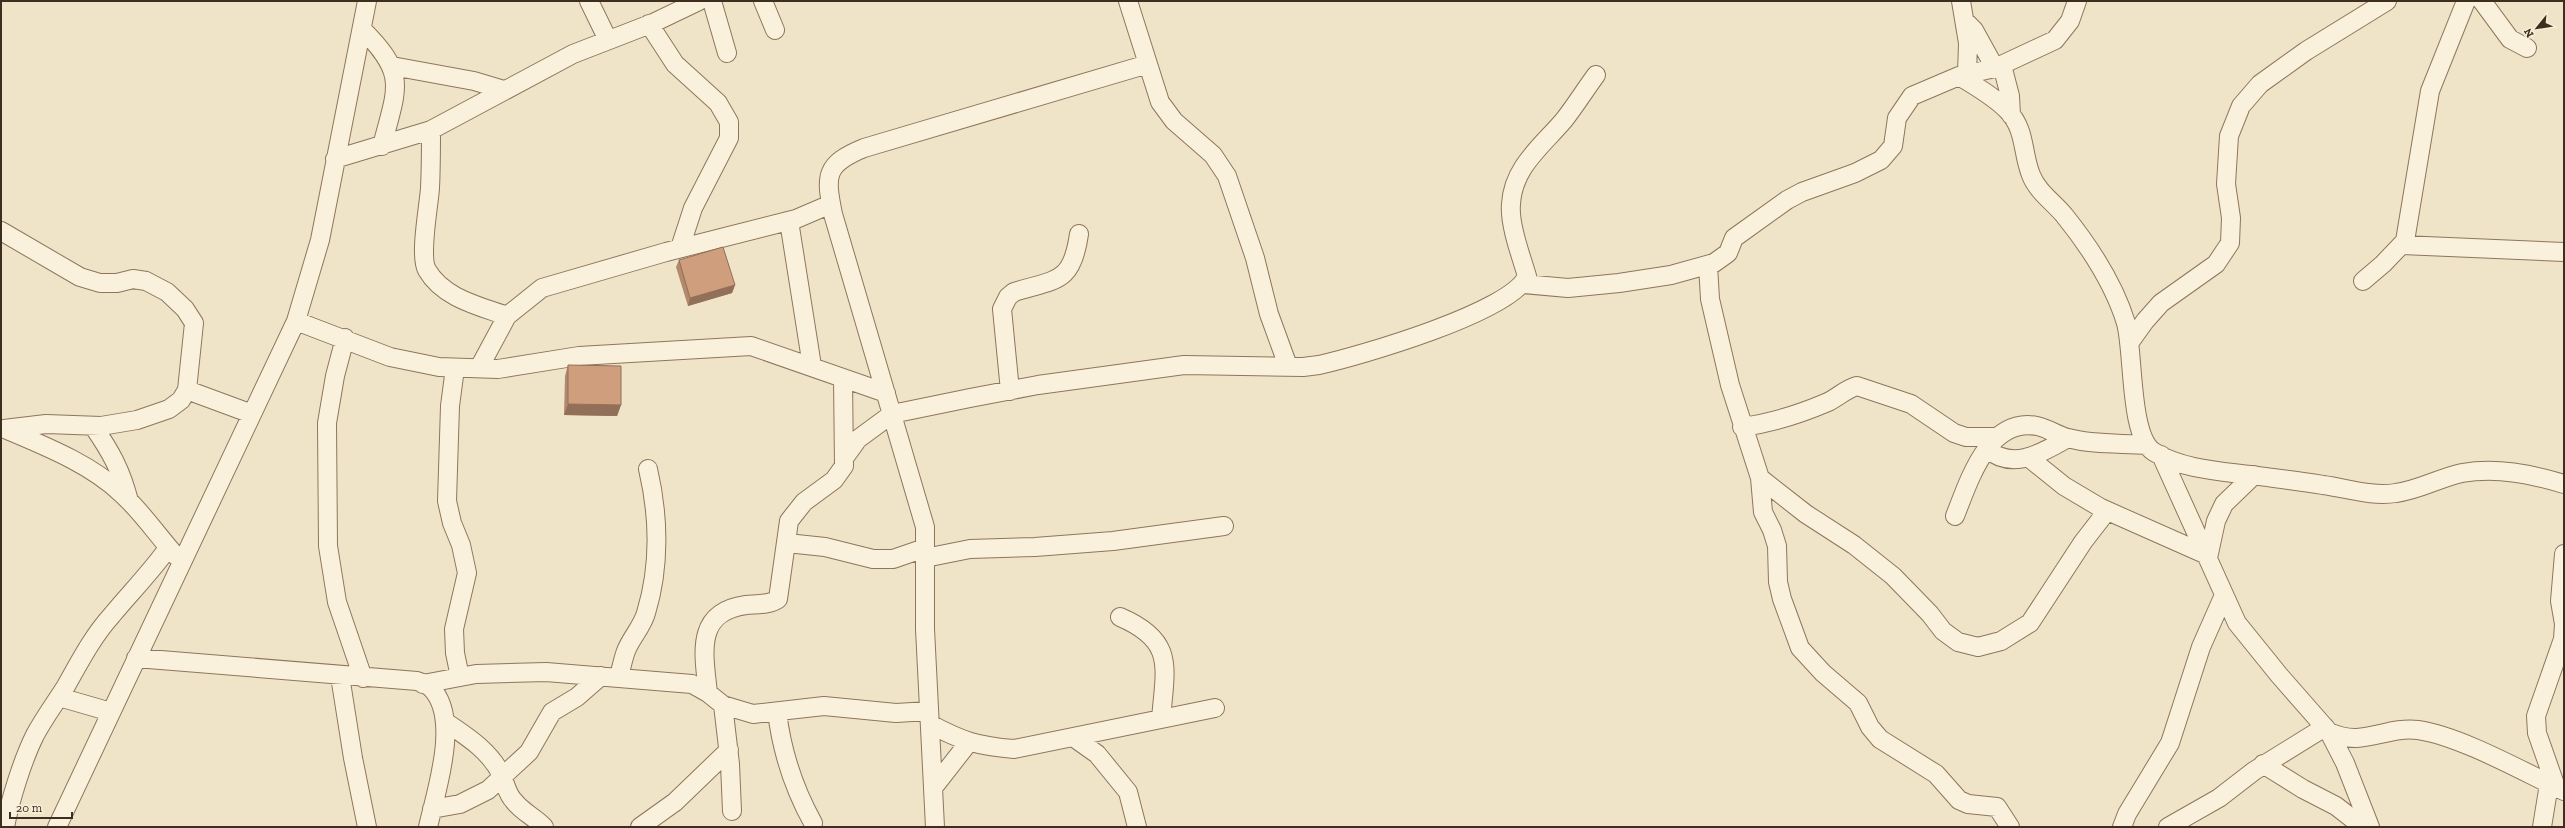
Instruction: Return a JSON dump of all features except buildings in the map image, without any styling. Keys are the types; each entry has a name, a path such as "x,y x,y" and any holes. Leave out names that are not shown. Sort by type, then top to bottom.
{"street":[{"path":"57,827 296,321 320,240 367,1"},
{"path":"589,1 608,40"},
{"path":"335,159 431,130 573,54 649,24 699,1"},
{"path":"712,1 727,53"},
{"path":"763,1 775,30"},
{"path":"1128,1 1160,102 1174,121 1213,155 1227,176 1254,258 1269,314 1288,366"},
{"path":"1961,1 1968,43 1963,75"},
{"path":"1523,284 1568,288 1672,275 1708,265 1728,254 1734,238 1788,200 1802,192 1855,173 1881,160 1893,146 1898,118 1912,96 1963,75 1999,67 2055,40 2070,21 2077,1"},
{"path":"2130,342 2144,321 2161,303 2216,264 2230,243 2231,218 2226,184 2229,136 2241,106 2260,84 2306,51 2387,1"},
{"path":"2363,280 2405,241 2430,91 2466,1"},
{"path":"2482,1 2510,39 2527,48"},
{"path":"1965,21 1974,30 1999,67 2010,96 2011,114"},
{"path":"649,24 675,64 718,103 729,122 729,138 719,161 702,189 680,248"},
{"path":"362,29 380,47 392,66 396,86 382,146"},
{"path":"935,827 930,718 925,527 831,204 829,179 835,163 842,157 864,148 1148,64"},
{"path":"392,66 474,81 504,90"},
{"path":"845,457 858,439 892,414 1010,391 1184,365 1303,367 1339,360 1416,337 1487,306 1523,284 1527,276 1519,251 1510,205 1514,184 1530,156 1563,121 1596,75"},
{"path":"1963,75 2011,114 2023,137 2031,175 2043,193 2080,235 2104,274 2125,321 2130,342 2137,420 2208,556 2237,622 2279,675 2327,730 2345,763 2370,827"},
{"path":"431,130 430,188 424,238 426,269 442,287 466,301 507,316"},
{"path":"479,368 507,316 542,288 680,248 789,221 831,204"},
{"path":"789,221 812,366"},
{"path":"1,231 80,277 100,283 117,283 133,279 146,281 167,292 185,309 194,323 187,390 181,400 162,411 125,423 93,426 46,424 3,428"},
{"path":"1010,391 1002,309 1008,297 1014,292 1062,277 1072,266 1079,234"},
{"path":"2402,245 2564,252"},
{"path":"1708,265 1714,322 1742,426 1760,478 1763,512 1772,530 1777,546 1778,582 1782,599 1800,648 1823,673 1858,703 1870,727 1880,739 1936,774 1959,800 1968,804 1997,807 2010,827"},
{"path":"296,321 345,338 390,357 439,367 455,368 498,369 579,356 751,346 886,393"},
{"path":"345,338 335,376 328,423 328,546 337,602 363,678"},
{"path":"455,368 450,406 447,501 452,523 461,545 467,573 454,630 455,653 460,677"},
{"path":"708,693 704,648 706,633 711,622 743,605 774,602 778,599 782,582 782,564 787,543 789,521 795,510 834,480 844,466 843,378"},
{"path":"1742,426 1767,423 1795,415 1835,398 1844,391 1857,386 1911,404 1954,433 1991,443 2002,459 2017,460 2042,453 2068,438"},
{"path":"187,390 252,414"},
{"path":"93,426 111,451 122,472 130,502"},
{"path":"1955,516 1966,489 1991,443 2005,431 2023,426 2038,426 2068,438 2154,450 2212,471 2254,475 2373,494 2395,493 2461,474 2498,470 2541,477 2564,484"},
{"path":"3,428 41,444 80,464 104,479 130,502 181,563"},
{"path":"2028,457 2064,486 2107,511 2208,556"},
{"path":"619,677 626,650 646,615 652,592 656,545 655,497 648,469"},
{"path":"2208,556 2216,521 2224,504 2254,475"},
{"path":"1760,478 1806,514 1854,545 1893,576 1930,614 1943,631 1958,642 1978,647 2001,641 2030,622 2107,511"},
{"path":"787,543 825,548 873,559 893,559 925,553 970,549 1034,548 1106,542 1224,526"},
{"path":"6,827 28,750 36,733 59,697 88,646 111,615 152,572 168,548"},
{"path":"2542,827 2556,787 2537,733 2536,716 2563,639 2564,624 2560,601 2564,554"},
{"path":"2122,827 2127,814 2170,743 2201,647 2224,595"},
{"path":"1120,618 1134,623 1158,642 1164,657 1165,674 1161,720"},
{"path":"136,658 423,684 476,674 546,672 692,684 708,693 723,705 752,714 824,706 896,713 930,718 968,742 981,746 1014,749 1215,708"},
{"path":"340,676 353,758 367,827"},
{"path":"432,809 470,800 502,779 529,752 552,712 577,697 601,676"},
{"path":"423,684 430,687 440,700 446,723 440,776 428,827"},
{"path":"59,697 111,712"},
{"path":"723,705 729,750 732,810"},
{"path":"777,712 780,738 787,768 798,796 813,823"},
{"path":"446,723 471,739 486,754 502,779 512,800 522,811 544,827"},
{"path":"2327,730 2340,737 2361,739 2398,730 2418,730 2451,740 2556,787"},
{"path":"2168,827 2219,798 2263,764 2327,730"},
{"path":"1073,737 1097,754 1128,792 1137,827"},
{"path":"933,788 968,742"},
{"path":"640,827 675,802 729,750"},
{"path":"2263,764 2303,789 2336,806 2363,827"}]}
